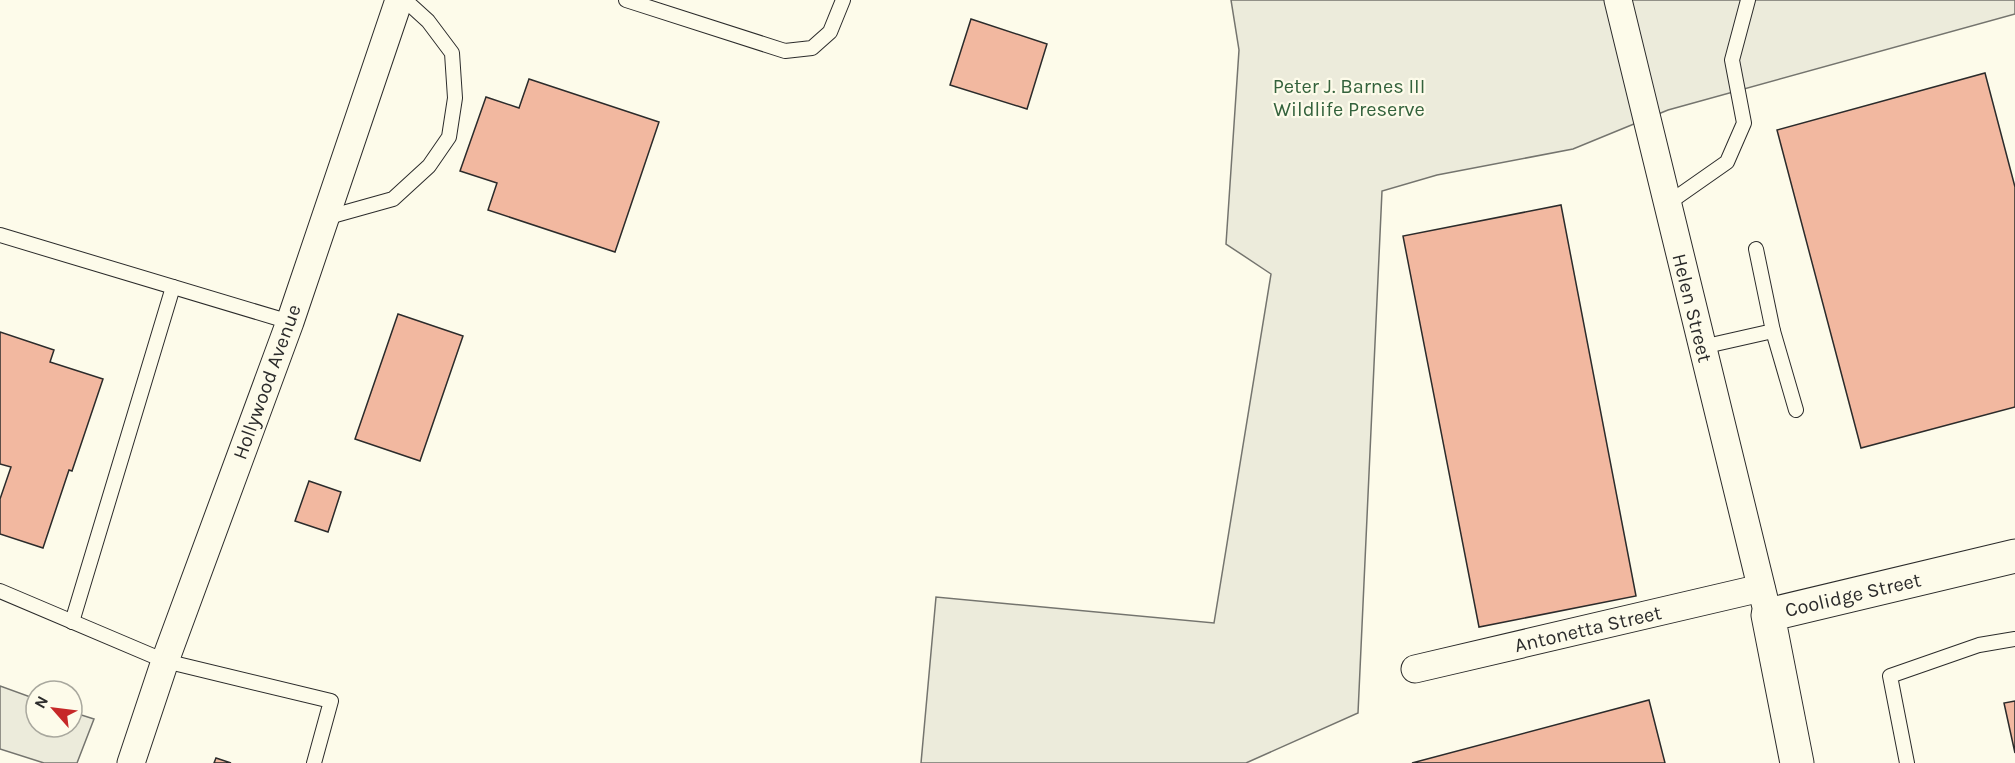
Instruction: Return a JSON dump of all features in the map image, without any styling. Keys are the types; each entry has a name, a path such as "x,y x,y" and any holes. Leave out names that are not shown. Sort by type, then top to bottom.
{"street":[{"name":"Hollywood Avenue","path":"131,763 165,661 290,322 399,0"},
{"name":"Helen Street","path":"1618,0 1764,602"},
{"name":"Coolidge Street","path":"1797,763 1764,602 2015,556"},
{"name":"Antonetta Street","path":"1415,669 1764,602"}],"lane":[{"path":"325,219 393,199 429,166 449,137 455,98 452,54 428,21 405,0"},
{"path":"626,0 785,51 812,48 830,32 843,0"},
{"path":"1667,204 1727,162 1744,123 1732,60 1748,0"},
{"path":"0,235 290,322"},
{"path":"1756,249 1773,331 1796,410"},
{"path":"72,622 172,287"},
{"path":"1702,347 1773,331"},
{"path":"0,591 165,661 331,701 314,763"},
{"path":"1907,763 1890,676 1979,645 2015,639"}],"green space":[{"name":"Peter J. Barnes III Wildlife Preserve","path":"1231,0 2015,0 2015,14 1668,110 1573,149 1437,175 1382,191 1358,713 1246,763 921,763 936,597 1214,623 1271,274 1226,244 1239,50"},
{"path":"0,686 24,695 24,739 84,739 84,716 94,719 77,763 44,763 0,749"}],"building":[{"path":"971,19 1047,44 1027,109 950,85"},
{"path":"1985,73 2015,187 2015,407 1861,448 1777,130"},
{"path":"529,79 659,122 615,252 488,210 497,183 460,171 486,97 519,108"},
{"path":"1561,205 1636,596 1479,627 1403,236"},
{"path":"398,314 463,336 420,461 355,439"},
{"path":"0,332 54,350 50,362 103,379 43,548 0,534 0,499 11,467 0,464"},
{"path":"309,481 341,492 328,532 295,521"},
{"path":"1649,700 1665,763 1412,763"},
{"path":"2015,701 2015,753 2004,703"},
{"path":"216,758 231,763 214,763"}]}
